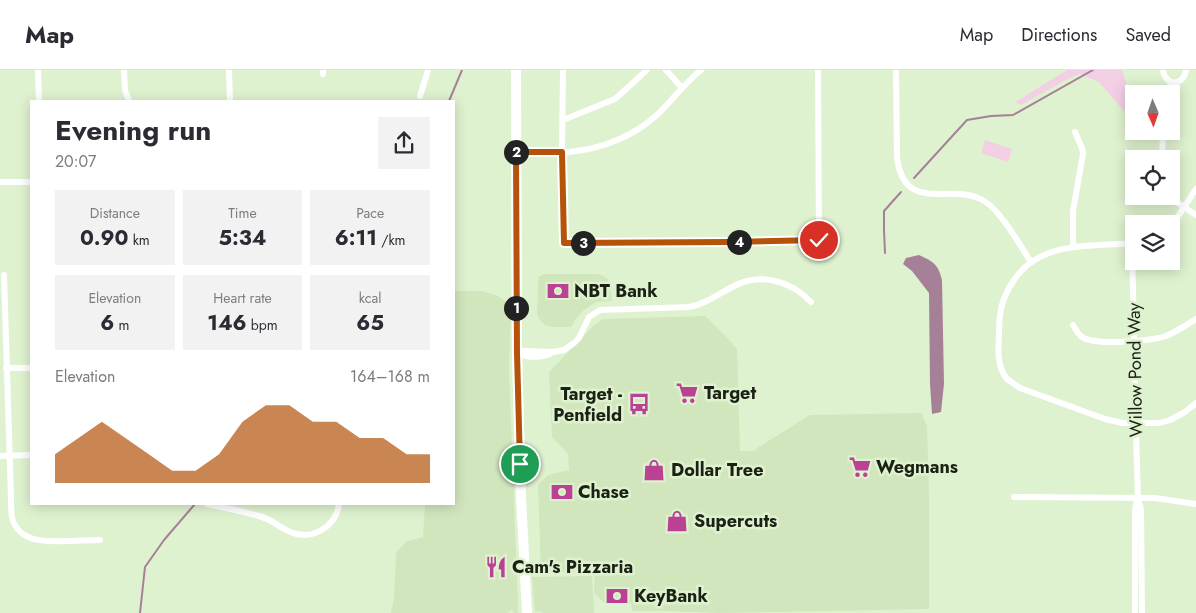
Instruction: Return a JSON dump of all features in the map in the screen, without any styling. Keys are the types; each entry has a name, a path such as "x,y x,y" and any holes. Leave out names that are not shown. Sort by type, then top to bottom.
{"main road":[{"path":"516,70 517,353 521,497 527,613"}],"street":[{"path":"38,70 39,100"},
{"path":"124,70 125,90 129,100"},
{"path":"229,70 230,100"},
{"path":"420,96 428,70"},
{"path":"563,70 564,243 819,240 818,70"},
{"path":"563,120 615,98 647,70"},
{"path":"666,70 682,88"},
{"path":"516,152 562,152 596,148 613,142 649,122 701,70"},
{"path":"896,70 897,158 899,169 906,182 912,188 928,194 969,195 983,200 995,210 1031,262"},
{"path":"1163,70 1165,78 1171,82 1182,79 1185,76 1186,70"},
{"path":"1073,247 1073,211 1083,154 1075,132"},
{"path":"0,182 30,182"},
{"path":"1179,215 1196,189"},
{"path":"1180,204 1196,215"},
{"path":"1125,244 1073,247 1060,250 1040,256 1020,271 1007,291 999,316 999,361 1003,371 1008,380 1020,388 1104,419 1123,423 1160,423 1185,412 1196,403"},
{"name":"Willow Pond Way","path":"1134,270 1135,424 1138,498 1141,510 1142,613"},
{"path":"4,276 12,518 19,530 29,538 46,542 100,540"},
{"path":"517,353 564,350 579,338 590,317 600,310 698,306 733,287 747,282 759,280 776,281 792,287 811,302"},
{"path":"1074,325 1082,337 1094,342 1135,341 1168,335 1196,319"},
{"path":"6,368 30,368"},
{"path":"0,456 30,455"},
{"path":"1014,497 1155,498 1196,504"},
{"name":"Willow Pond Way","path":"1135,613 1135,510 1138,498"},
{"path":"211,505 260,516 293,533 305,534 317,532 328,526 336,516 339,505"}],"shaded area":[{"path":"1067,70 1122,70 1127,85 1125,85 1125,112 1099,82 1080,74 1021,105 1015,102"},
{"path":"985,140 1012,149 1008,162 981,153"},
{"path":"919,255 935,264 942,280 944,384 941,412 932,414 929,293 912,271 903,264 906,258"},
{"path":"544,274 599,274 607,278 612,301 596,302 576,318 571,327 545,325 537,315 538,277"},
{"path":"455,291 482,291 498,296 511,305 509,369 518,613 514,613 511,610 508,613 391,613 394,597 396,553 406,542 423,537 425,505 455,505"},
{"path":"705,316 737,349 740,451 754,451 810,415 921,413 927,426 929,609 718,613 632,611 631,603 606,604 594,593 595,571 541,573 538,485 548,475 569,470 568,454 552,437 549,372 594,325 603,319"},
{"path":"592,576 594,613 535,612 532,577"}],"waterway":[{"path":"449,100 462,70"},
{"path":"914,178 967,120 1013,115 1093,70"},
{"path":"885,253 884,211 901,192"},
{"path":"140,613 145,567 164,540 194,505"}],"place":[{"name":"NBT Bank","path":"558,291"},
{"name":"Target","path":"687,393"},
{"name":"Target - Penfield","path":"639,404"},
{"name":"Wegmans","path":"860,467"},
{"name":"Dollar Tree","path":"654,470"},
{"name":"Chase","path":"562,492"},
{"name":"Supercuts","path":"677,521"},
{"name":"Cam's Pizzaria","path":"496,567"},
{"name":"KeyBank","path":"617,596"}],"route":[{"path":"520,464 517,353 516,152 562,152 564,243 819,240"}]}
